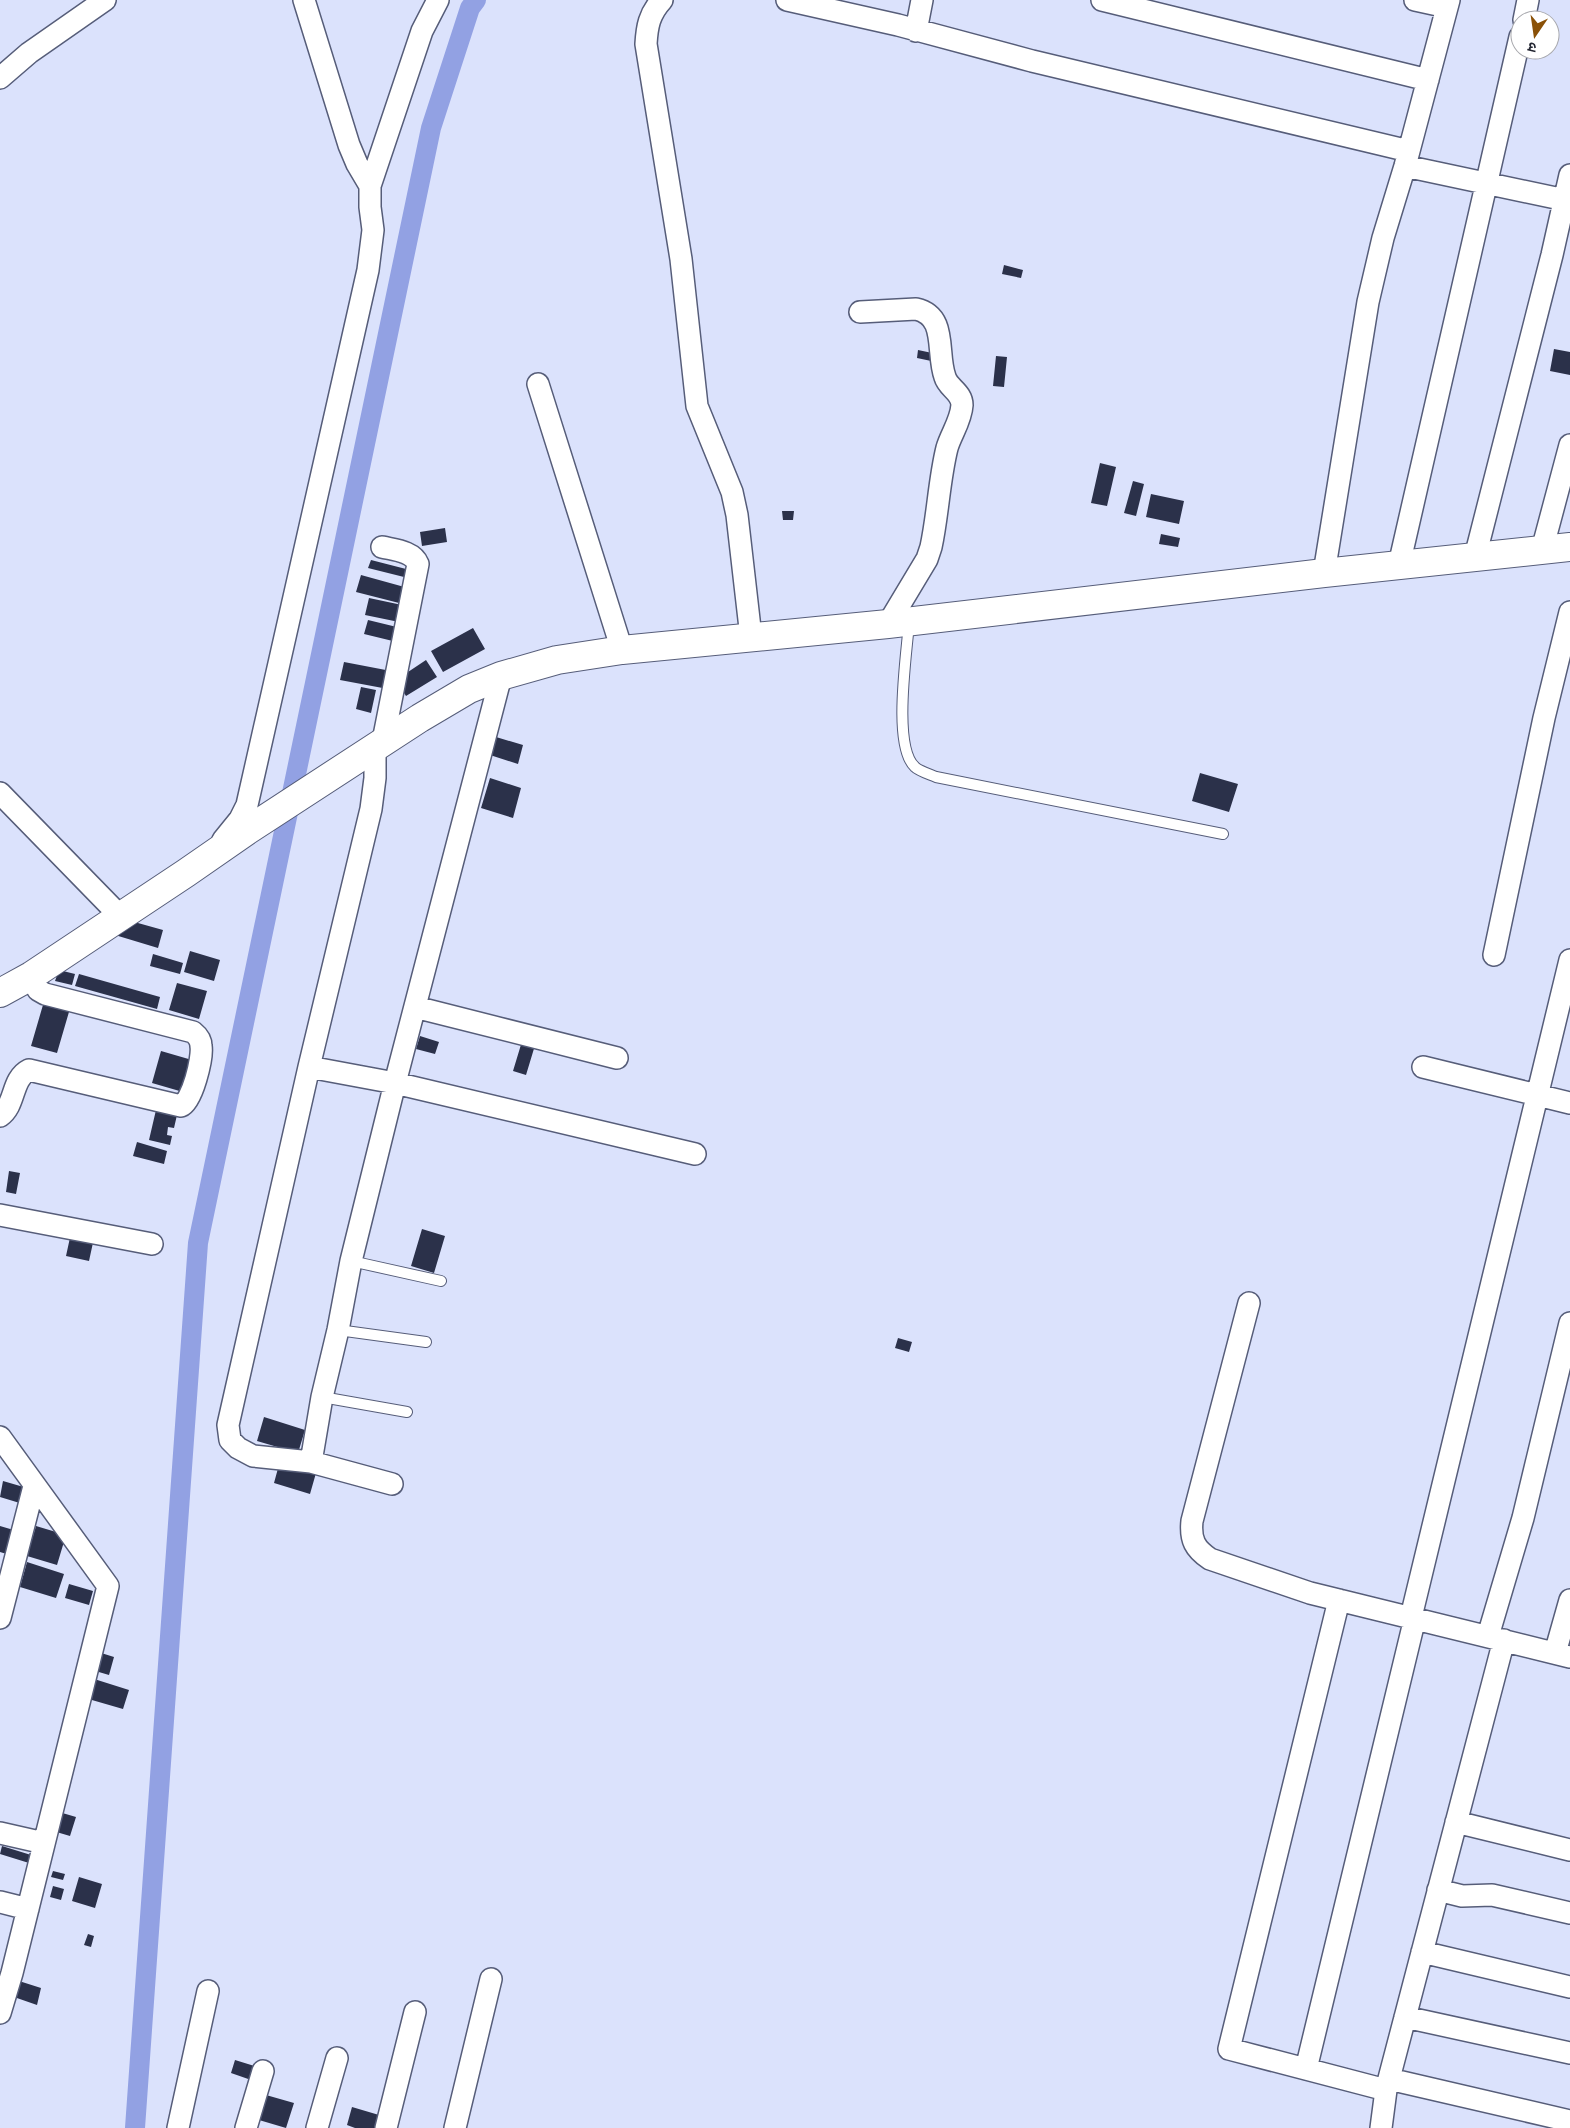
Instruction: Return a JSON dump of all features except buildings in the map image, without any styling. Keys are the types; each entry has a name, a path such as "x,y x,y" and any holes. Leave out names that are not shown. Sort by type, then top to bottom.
{"street":[{"path":"0,78 30,53 105,0"},
{"path":"304,0 349,145 357,164 370,186"},
{"path":"212,854 240,819 247,805 368,270 373,230 370,186 422,30 438,0"},
{"path":"787,0 916,31 1407,159 1488,184 1568,201"},
{"path":"916,31 922,0"},
{"path":"1102,0 1428,80"},
{"path":"1324,573 1368,302 1383,238 1407,159 1448,4 1415,0"},
{"path":"651,5 646,44 681,259 697,406 732,492 737,515 751,637"},
{"path":"1400,565 1515,60"},
{"path":"1475,557 1568,201 1570,175"},
{"path":"860,312 916,309 931,316 939,334 946,381 960,396 962,403 961,412 947,449 936,526 929,553 898,623"},
{"path":"538,384 622,650"},
{"path":"1542,550 1570,445"},
{"path":"382,547 410,554 416,558 418,564 379,745 372,809 309,1067 228,1425 230,1440 238,1448 253,1456 311,1462 392,1484"},
{"path":"0,993 31,976 312,788 469,689 501,676 557,660 622,650 898,623 1324,573 1570,547"},
{"path":"1494,955 1544,718 1570,612"},
{"path":"311,1462 322,1397 338,1330 351,1260 501,676"},
{"path":"0,793 121,917"},
{"path":"1306,2069 1570,960"},
{"path":"0,1116 7,1108 22,1075 29,1070 181,1106 186,1104 191,1095 201,1055 200,1042 193,1032 45,994 38,990 31,976"},
{"path":"415,1007 617,1058"},
{"path":"309,1067 395,1083 695,1154"},
{"path":"1423,1067 1570,1103"},
{"path":"0,1215 152,1244"},
{"path":"1249,1303 1192,1521 1193,1542 1198,1551 1210,1559 1310,1593 1563,1655 1570,1600"},
{"path":"1381,2128 1388,2084 1456,1822 1523,1518 1570,1323"},
{"path":"0,1437 108,1586 28,1909 6,1972 0,2012"},
{"path":"0,1618 34,1486"},
{"path":"1339,1600 1229,2049 1306,2069 1570,2121"},
{"path":"1456,1822 1570,1850"},
{"path":"0,1833 44,1843"},
{"path":"1438,1890 1462,1896 1492,1895 1570,1912"},
{"path":"0,1902 28,1909"},
{"path":"1422,1952 1570,1987"},
{"path":"455,2128 491,1980"},
{"path":"178,2128 208,1992"},
{"path":"386,2128 415,2012"},
{"path":"1406,2017 1570,2053"},
{"path":"317,2128 337,2058"},
{"path":"246,2128 263,2071"}],"lane":[{"path":"898,623 902,728 905,751 915,767 936,776 1223,834"},
{"path":"351,1260 441,1281"},
{"path":"338,1330 426,1342"},
{"path":"322,1397 407,1412"}],"waterway":[{"path":"135,2128 198,1243 431,128 470,8 476,0"}]}
